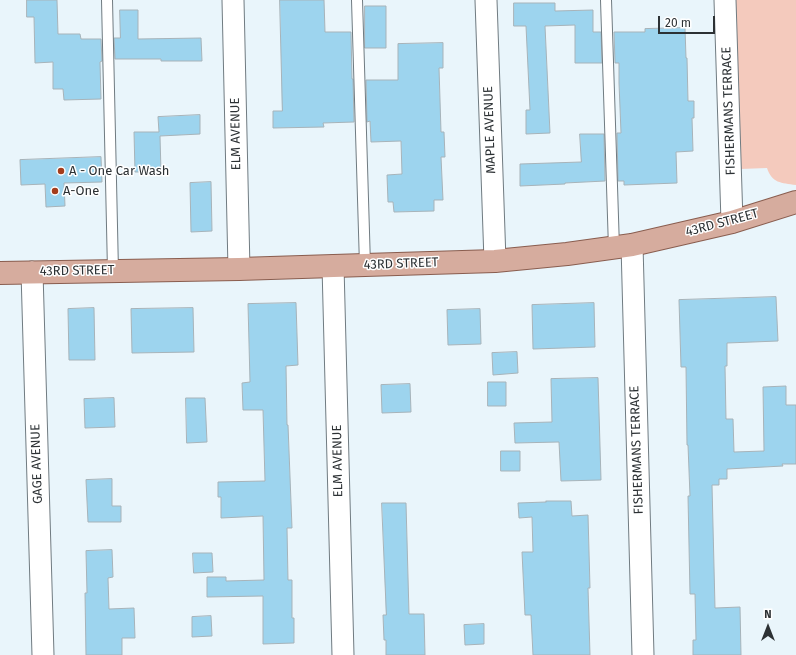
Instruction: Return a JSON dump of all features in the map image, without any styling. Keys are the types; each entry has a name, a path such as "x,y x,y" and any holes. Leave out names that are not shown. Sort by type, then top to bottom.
{"main road":[{"name":"43RD STREET","path":"0,273 239,269 495,261 623,247 732,222 796,202"}],"street":[{"name":"ELM AVENUE","path":"233,0 239,269"},
{"name":"MAPLE AVENUE","path":"486,0 495,261"},
{"name":"FISHERMANS TERRACE","path":"725,0 732,222"},
{"name":"FISHERMANS TERRACE","path":"623,247 643,655"},
{"name":"ELM AVENUE","path":"333,266 343,655"},
{"name":"GAGE AVENUE","path":"32,272 43,655"}],"lane":[{"path":"107,0 113,271"},
{"path":"357,0 365,265"},
{"path":"606,0 623,247"}],"shaded area":[{"path":"734,0 796,0 796,185 782,183 774,179 767,168 740,169"}],"building":[{"path":"27,0 57,0 58,34 80,34 81,39 101,39 101,99 64,100 63,89 53,89 53,62 35,63 34,17 27,17"},
{"path":"280,0 324,0 325,32 351,32 354,122 323,123 324,127 273,128 273,111 282,111"},
{"path":"514,3 555,3 555,11 593,10 593,32 601,32 602,63 575,63 575,25 545,26 550,133 526,134 526,110 530,110 526,26 514,26"},
{"path":"365,6 386,6 386,48 365,48"},
{"path":"120,10 138,10 138,39 201,38 202,61 115,59 114,38 120,38"},
{"path":"685,28 688,101 694,101 694,118 692,118 693,151 676,152 677,183 624,185 624,181 618,181 617,133 621,133 619,63 615,63 614,32 645,32 645,29"},
{"path":"443,43 443,68 439,68 441,132 444,132 445,157 441,157 443,200 434,200 434,211 394,212 393,202 388,202 387,175 402,174 401,141 371,142 370,121 367,122 366,80 398,80 398,44"},
{"path":"200,115 200,134 160,136 161,172 135,172 134,132 159,132 158,117"},
{"path":"580,134 604,134 605,181 520,186 520,164 581,162"},
{"name":"A - One Car Wash","path":"101,157 102,182 64,183 65,206 46,207 45,184 21,185 20,160"},
{"path":"211,182 212,231 191,232 190,183"},
{"path":"776,297 778,341 727,343 727,366 725,366 726,419 733,419 734,452 764,451 763,387 786,386 786,405 796,405 796,464 727,469 727,479 719,479 719,485 712,485 715,608 740,607 741,655 693,655 693,640 696,640 695,594 690,594 688,496 690,496 687,445 686,367 681,367 679,300"},
{"path":"296,303 298,365 286,366 292,528 287,528 288,580 292,580 292,618 294,618 294,643 263,644 263,596 207,597 207,577 226,577 226,581 264,580 263,516 221,518 221,497 218,497 218,482 265,481 263,410 243,410 242,383 250,382 248,304"},
{"path":"594,303 595,347 533,349 532,305"},
{"path":"94,308 95,360 69,360 68,309"},
{"path":"193,308 194,352 132,353 131,309"},
{"path":"480,309 481,344 448,345 447,310"},
{"path":"517,352 518,373 493,375 492,353"},
{"path":"598,378 601,480 561,481 559,442 515,443 514,423 552,422 551,379"},
{"path":"488,382 506,382 506,406 488,406"},
{"path":"410,384 411,412 382,413 381,385"},
{"path":"114,398 115,427 85,428 84,399"},
{"path":"186,398 205,398 207,442 187,443"},
{"path":"501,451 520,451 520,471 501,471"},
{"path":"112,479 112,506 121,506 121,522 88,522 86,480"},
{"path":"571,501 572,516 588,515 590,655 533,655 531,615 525,615 522,552 533,552 532,517 519,518 518,503"},
{"path":"382,503 406,503 409,614 424,614 425,655 386,655 383,615 386,615"},
{"path":"112,550 113,577 108,578 109,609 134,608 135,638 122,638 122,655 86,655 86,551"},
{"path":"193,553 212,553 213,572 194,573"},
{"path":"211,616 212,636 192,637 192,617"},
{"path":"484,624 484,644 465,645 464,625"}],"place":[{"name":"A - One Car Wash","path":"61,171"},
{"name":"A-One","path":"55,191"}]}
